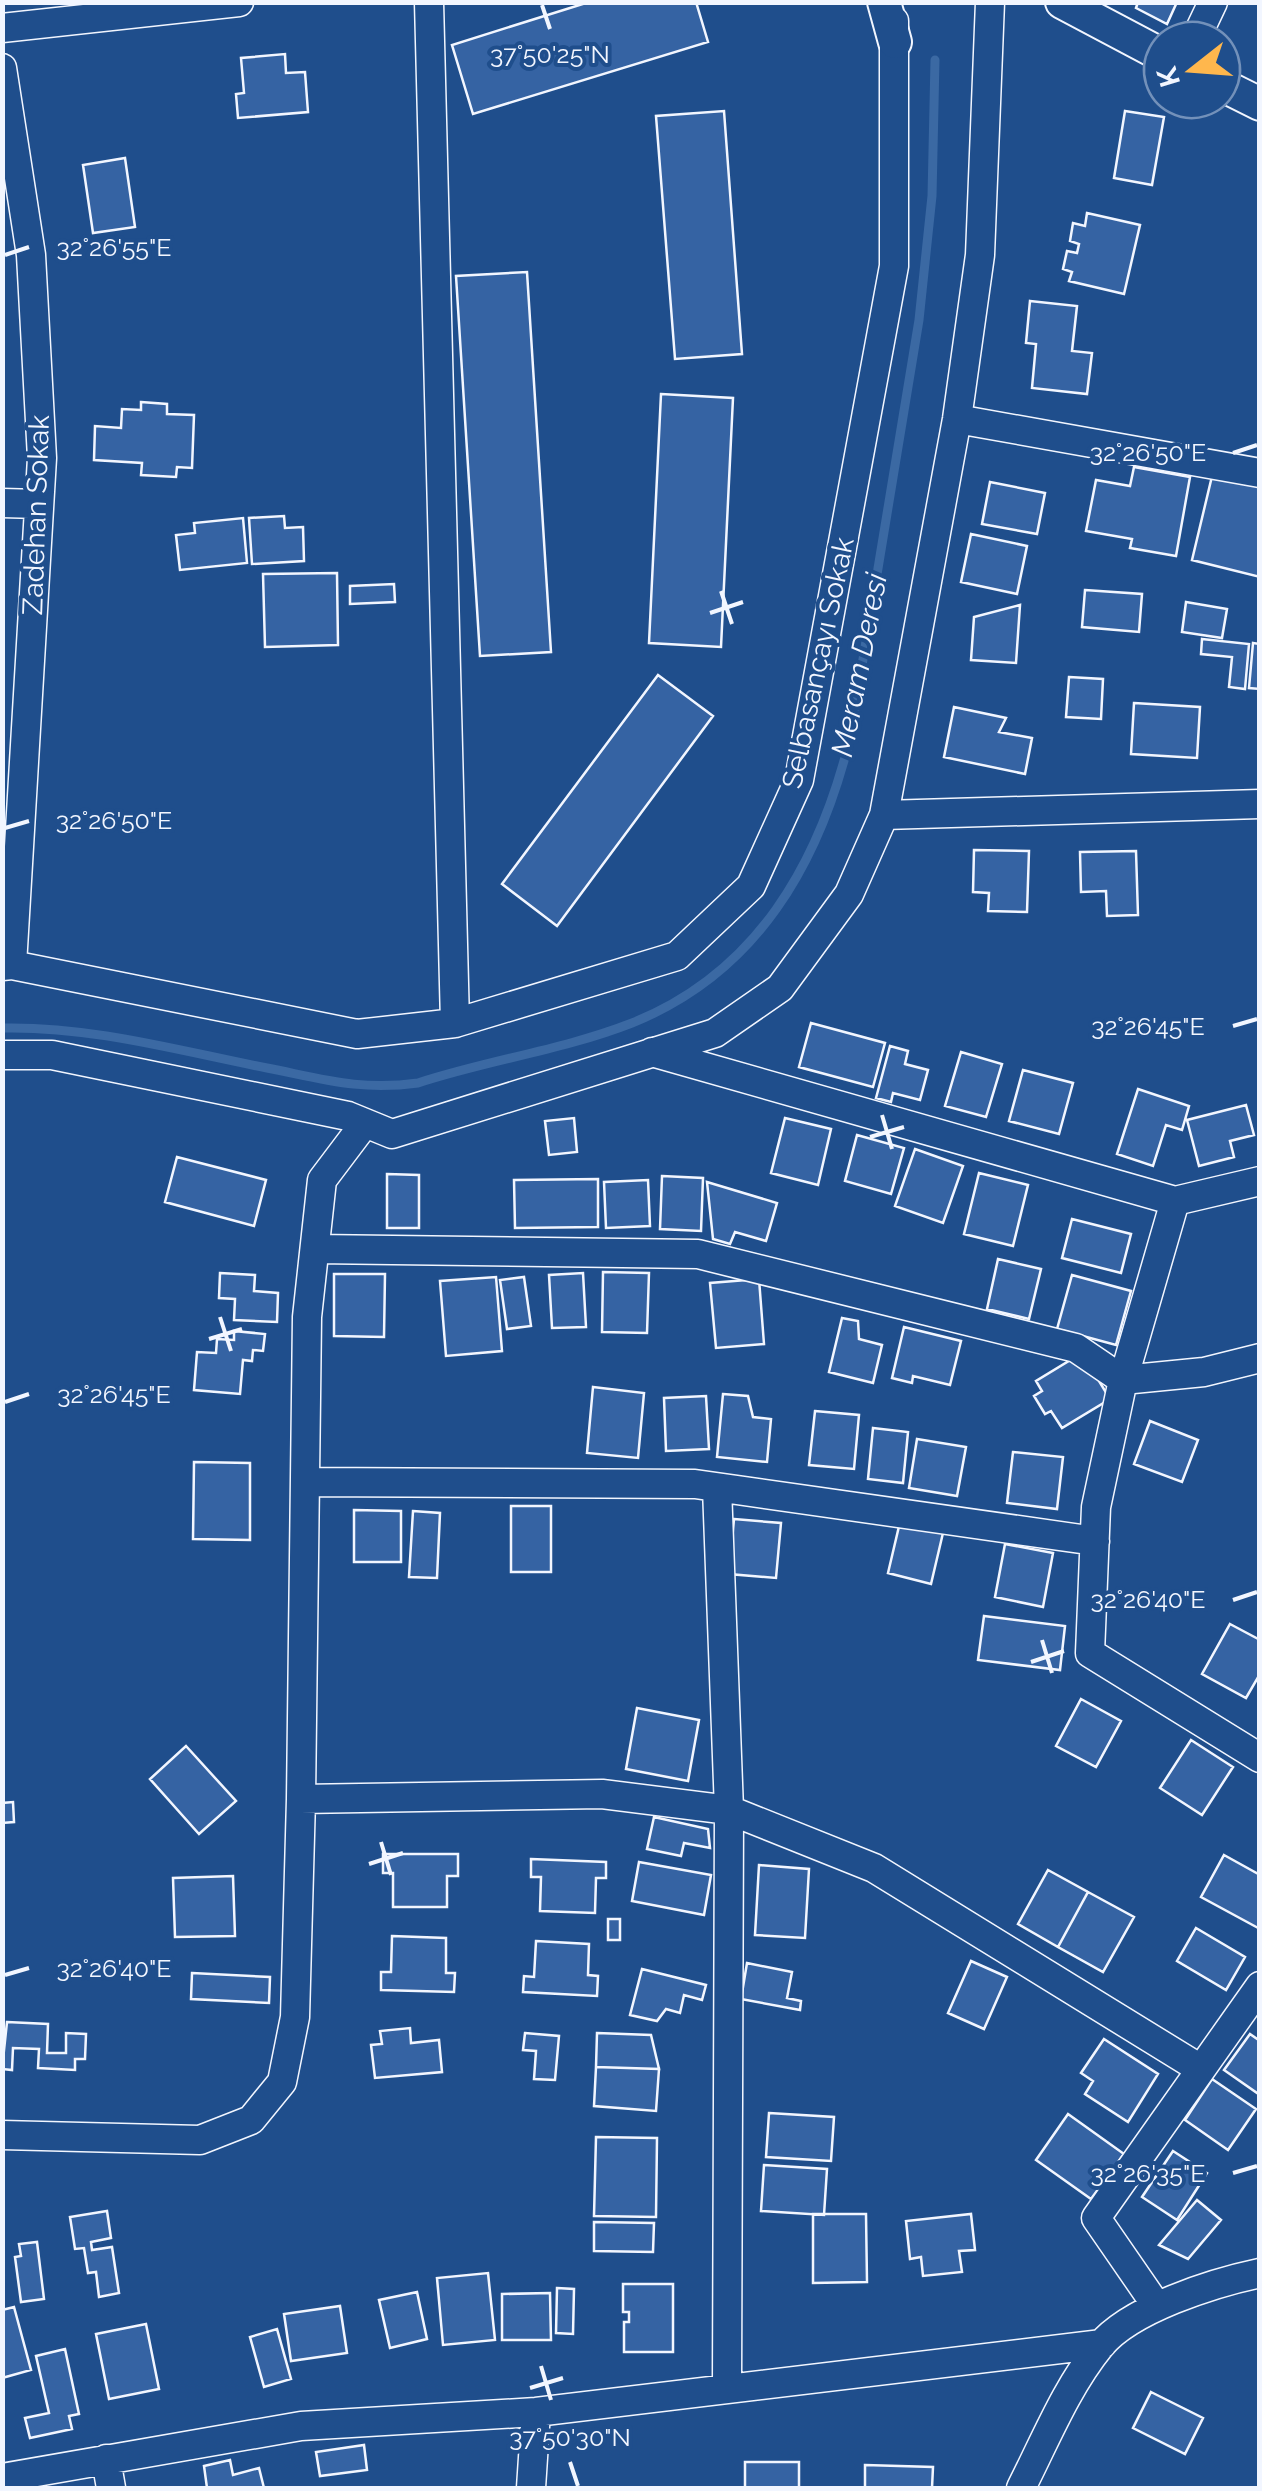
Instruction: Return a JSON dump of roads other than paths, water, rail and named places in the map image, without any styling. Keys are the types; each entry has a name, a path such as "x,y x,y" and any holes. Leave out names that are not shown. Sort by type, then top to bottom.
{"street":[{"path":"2,28 239,2"},
{"path":"429,2 455,1023"},
{"path":"884,2 894,42"},
{"name":"Selbasançayı Sokak","path":"7,966 357,1034 455,1023 677,956 751,886 800,780 894,266 894,2"},
{"path":"894,42 914,2"},
{"path":"974,2 981,7 989,44"},
{"path":"2,1055 52,1055 348,1116 392,1134 716,1033 780,988 849,894 884,815 957,419 980,255 990,2"},
{"path":"1062,2 1142,44"},
{"name":"Zadehan Sokak","path":"2,68 8,147 31,254 42,458 13,816 7,966"},
{"path":"957,419 1260,473"},
{"path":"2,503 39,504"},
{"path":"884,815 1260,804"},
{"path":"652,1052 1175,1201 1260,1181"},
{"path":"2,2135 200,2140 251,2120 282,2082 295,2017 307,1317 322,1180 365,1123"},
{"path":"1175,1201 1124,1380 1096,1507 1090,1653 1260,1758"},
{"path":"314,1249 698,1254 1076,1348 1124,1380 1204,1372 1260,1358"},
{"path":"305,1482 695,1484 1094,1540"},
{"path":"717,1488 729,1810 728,2387"},
{"path":"301,1799 602,1794 729,1810 874,1868 1199,2068"},
{"path":"1156,2305 1096,2218 1260,1986"},
{"path":"1021,2488 1061,2408 1102,2344 1156,2305 1260,2273"},
{"path":"2,2478 301,2426 536,2412 1102,2344"},
{"path":"530,2488 536,2412"},
{"path":"106,2459 111,2488"}],"waterway":[{"name":"Meram Deresi","path":"2,1028 102,1035 342,1083 418,1083 579,1041 632,1023 676,1002 748,944 800,870 820,829 850,738 919,320 932,196 935,60"}]}
